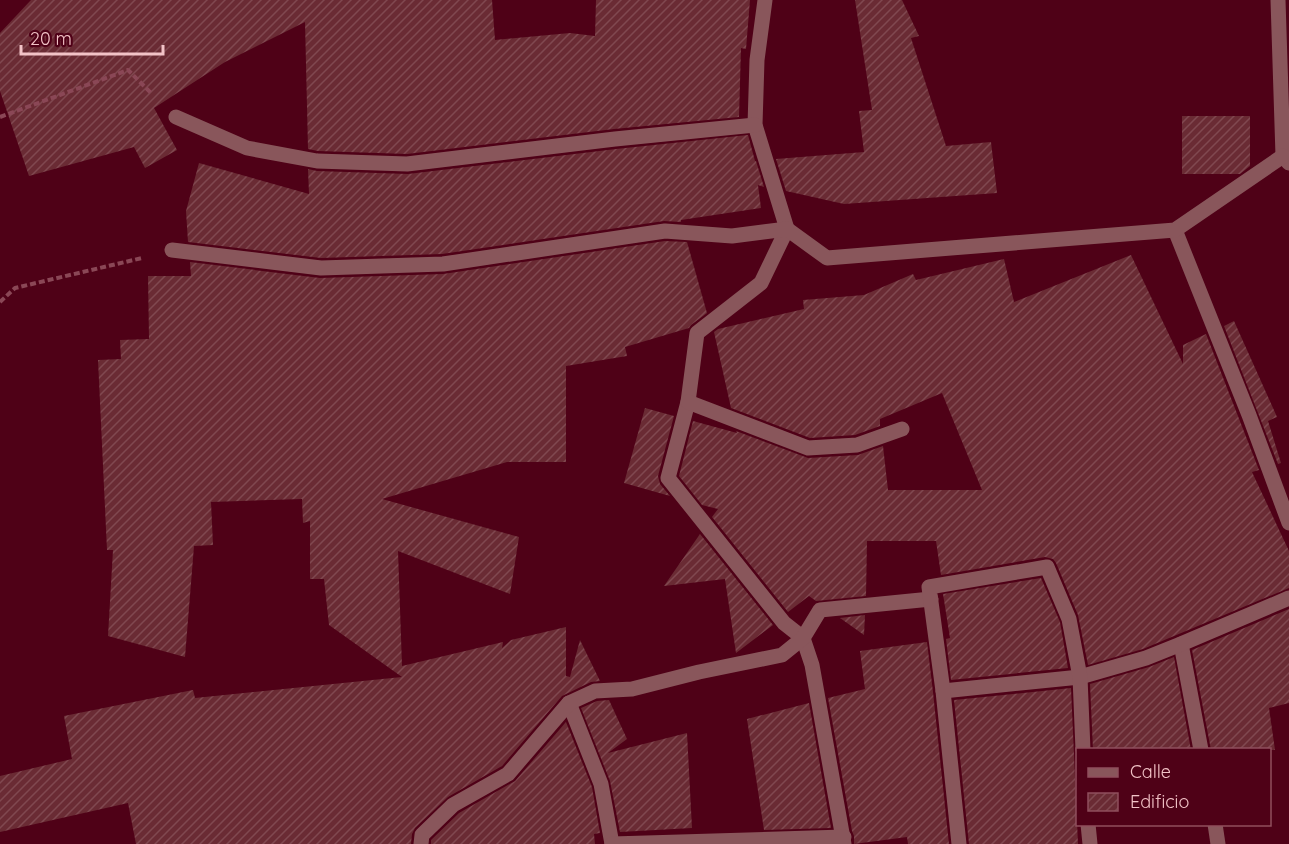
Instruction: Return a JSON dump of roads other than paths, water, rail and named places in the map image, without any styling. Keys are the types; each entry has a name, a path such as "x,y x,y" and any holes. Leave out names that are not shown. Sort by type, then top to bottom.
{"street":[{"path":"765,0 757,60 755,125 787,229 827,258 1175,230 1286,160 1278,0"},
{"path":"176,117 248,148 317,161 407,164 755,125"},
{"path":"172,250 321,267 443,264 665,231 732,236 787,229"},
{"path":"569,704 601,784 612,844 844,841 812,665 802,638 784,623 668,478 688,402 697,333 761,283 787,229"},
{"path":"1175,230 1249,415 1289,523"},
{"path":"688,402 808,448 857,445 902,429"},
{"path":"958,844 943,691 929,587 1047,567 1069,619 1080,677 1083,748"},
{"path":"943,691 1080,677 1146,658 1289,598"},
{"path":"421,844 422,835 453,805 508,774 569,704 596,692 632,689 782,655 802,638 820,610 931,599"},
{"path":"1181,644 1201,748"},
{"path":"1088,826 1090,844"},
{"path":"1215,826 1218,844"}]}
